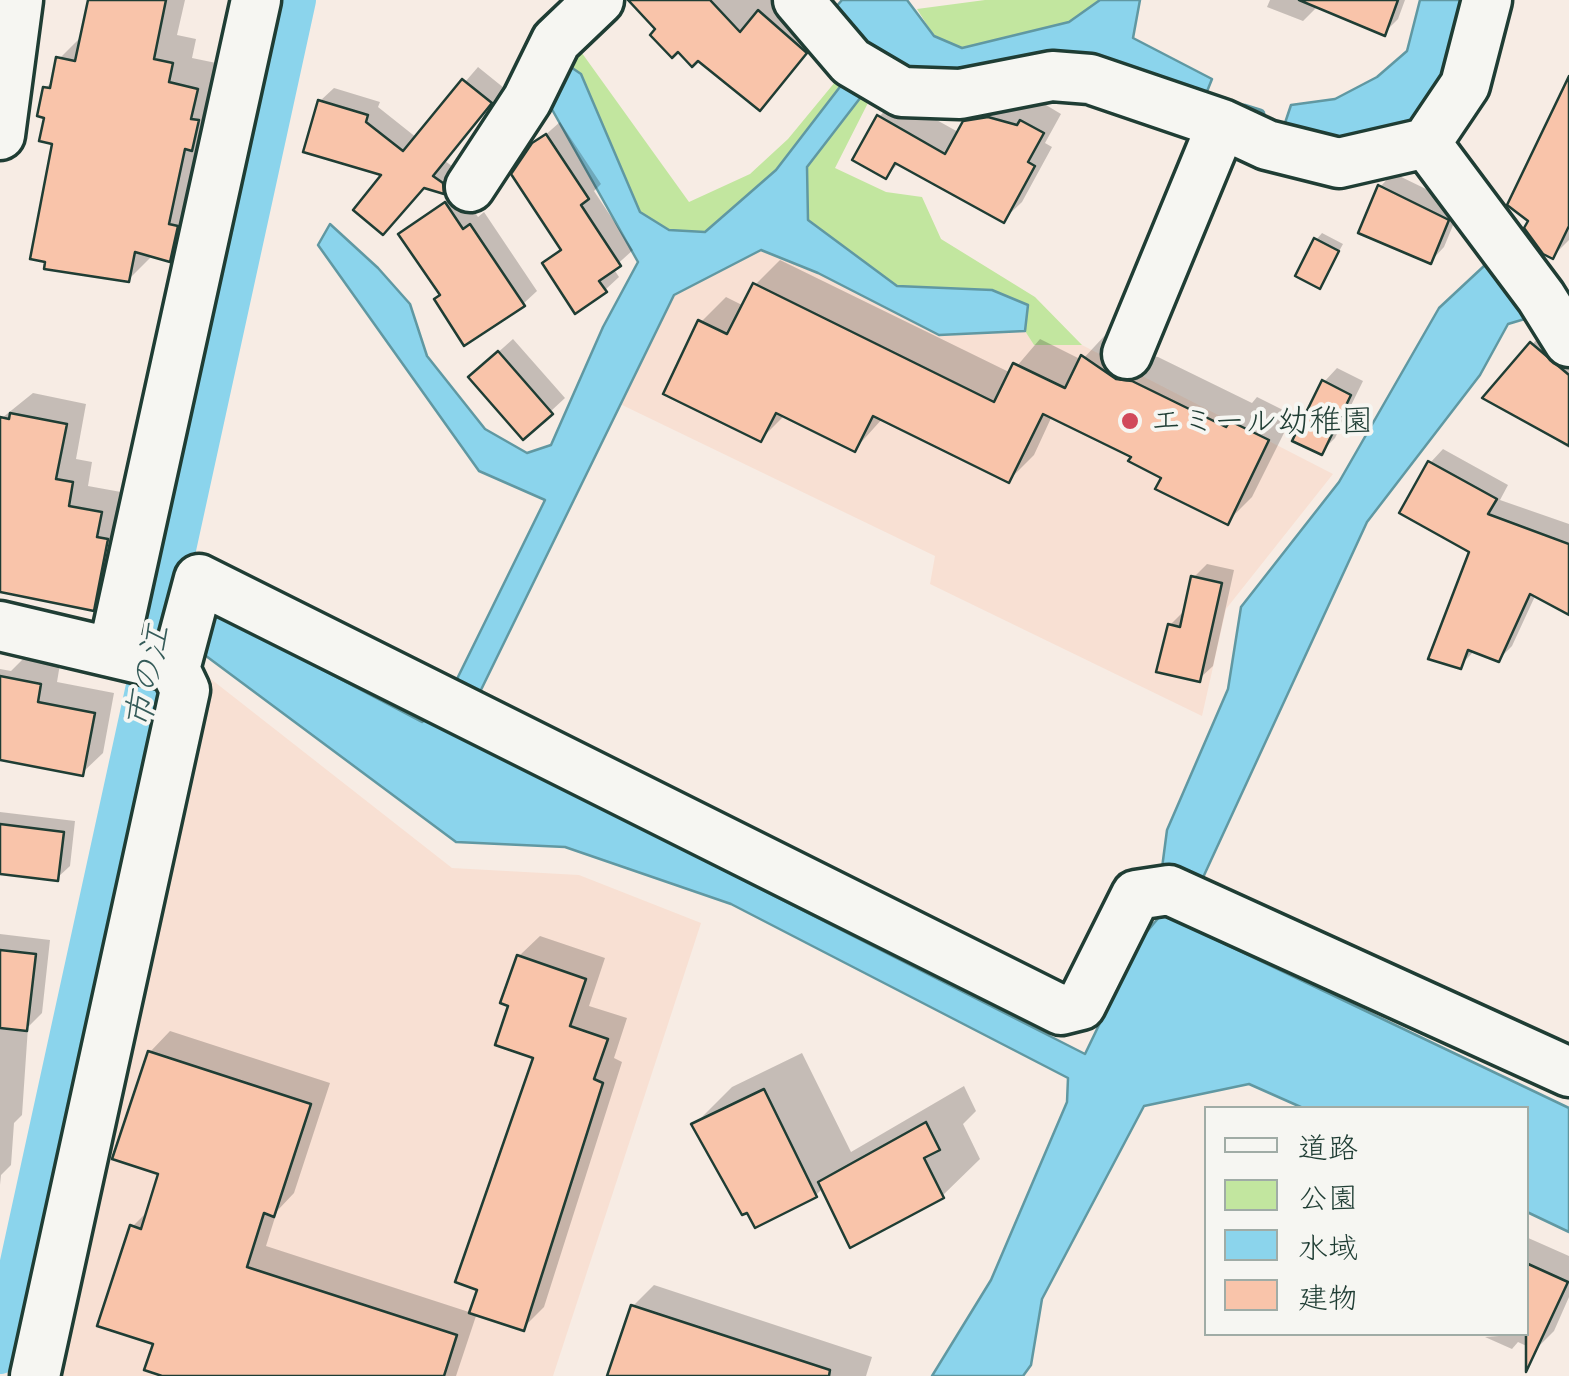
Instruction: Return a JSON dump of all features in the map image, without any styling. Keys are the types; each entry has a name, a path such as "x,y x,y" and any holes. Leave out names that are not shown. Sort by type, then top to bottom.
{"street":[{"path":"0,135 18,0"},
{"path":"145,660 256,0"},
{"path":"470,187 527,100 556,41 599,0"},
{"path":"802,2 864,72 902,92 960,94 1052,76 1090,79 1222,124 1267,145 1339,163 1426,143 1465,85 1487,0"},
{"path":"1127,354 1222,124"},
{"path":"1426,143 1554,320"},
{"path":"145,660 198,580 1061,1010 1081,1005 1136,895 1168,890 1569,1072"},
{"path":"0,626 145,660 186,690 36,1376"}],"shaded area":[{"path":"761,250 818,273 939,335 1025,331 1034,345 1082,345 1333,474 1226,609 1202,716 930,584 935,556 618,403 673,295"},
{"path":"207,676 452,868 579,875 701,923 553,1376 61,1376"}],"green space":[{"path":"985,0 1100,0 1069,22 962,48 934,36 917,9"},
{"path":"574,42 689,202 750,174 788,139 840,76 846,79 776,170 705,232 668,230 640,212 581,74 562,61"},
{"path":"864,93 872,95 835,168 886,192 922,197 941,239 1035,297 1082,345 1034,345 1025,331 1027,305 992,290 897,286 808,220 807,167"}],"water":[{"path":"842,0 907,0 934,36 962,48 1069,22 1100,0 1140,0 1133,38 1212,79 1202,104 904,80 829,15"},
{"path":"1420,0 1465,0 1447,86 1419,118 1379,133 1327,138 1284,126 1291,105 1335,99 1377,77 1407,51"},
{"path":"562,61 581,74 640,212 669,230 705,232 776,170 846,79 864,93 807,167 808,220 897,286 992,290 1028,305 1025,331 939,335 818,273 761,250 674,295 478,696 455,683 545,500 479,471 318,245 330,224 378,268 410,304 427,356 485,429 527,453 551,445 603,327 638,262 545,97"},
{"path":"1484,266 1504,269 1538,315 1508,324 1480,375 1367,522 1200,884 1162,868 1167,830 1228,689 1241,607 1339,482 1439,308"},
{"path":"203,607 422,722 436,713 451,722 452,732 1085,1054 1140,940 1160,916 1173,919 1569,1108 1569,1232 1529,1213 1529,1106 1298,1106 1249,1084 1144,1106 1042,1299 1031,1365 1023,1376 932,1376 991,1280 1067,1102 1068,1078 731,904 565,847 456,842 198,650"}],"building":[{"path":"88,0 166,0 154,59 173,63 169,82 198,89 191,119 199,120 192,151 185,149 169,224 178,226 170,262 135,252 129,282 44,269 45,262 30,259 52,144 39,141 44,118 37,116 43,87 50,88 56,57 75,61"},
{"path":"628,0 710,0 740,32 758,10 807,53 760,111 698,61 692,67 678,52 672,58 650,35 655,29"},
{"path":"1299,0 1398,0 1385,36"},
{"path":"1569,76 1569,226 1553,259 1543,254 1524,228 1528,221 1507,205"},
{"path":"462,79 492,103 433,176 443,183 444,194 424,188 383,235 353,210 381,175 303,152 318,100 368,115 366,122 403,151"},
{"path":"877,115 945,154 963,121 988,117 1017,125 1020,120 1044,133 1028,162 1035,166 1004,223 895,163 886,179 852,160"},
{"path":"546,134 589,199 581,205 621,266 599,281 607,292 575,314 542,263 561,250 511,174 532,143"},
{"path":"1378,185 1449,220 1431,264 1358,233"},
{"path":"445,202 463,229 470,224 525,306 464,346 434,299 440,295 398,234"},
{"path":"1314,238 1339,251 1320,289 1295,276"},
{"path":"753,283 994,402 1013,363 1065,388 1081,355 1116,379 1132,381 1226,427 1230,421 1269,440 1228,525 1155,489 1161,478 1128,461 1131,457 1043,414 1009,483 873,416 855,452 776,413 761,442 663,394 698,320 727,334"},
{"path":"1530,342 1569,375 1569,446 1482,398"},
{"path":"498,351 553,414 523,440 468,377"},
{"path":"1322,380 1351,395 1322,455 1292,441"},
{"path":"10,413 67,424 56,479 73,482 69,506 102,512 97,537 108,539 94,611 0,592 0,417 9,419"},
{"path":"1428,461 1497,499 1488,514 1569,544 1569,615 1530,594 1499,662 1468,650 1461,669 1428,659 1469,552 1399,513"},
{"path":"1191,576 1222,583 1200,682 1156,672 1168,624 1180,627"},
{"path":"0,676 41,684 38,702 95,713 83,776 0,760"},
{"path":"0,824 64,832 58,881 0,874"},
{"path":"0,950 36,954 27,1031 0,1028"},
{"path":"517,955 586,979 570,1026 608,1039 594,1079 603,1083 524,1331 469,1313 477,1290 455,1282 533,1058 495,1045 508,1006 500,1003"},
{"path":"148,1051 311,1104 274,1217 264,1213 247,1267 457,1335 444,1376 162,1376 144,1370 153,1344 97,1326 130,1225 141,1229 158,1174 112,1159"},
{"path":"764,1089 817,1197 755,1228 747,1213 742,1215 691,1124"},
{"path":"926,1122 940,1150 924,1158 944,1198 850,1248 818,1182"},
{"path":"1529,1264 1568,1282 1526,1372 1529,1336"},
{"path":"631,1305 830,1370 829,1376 607,1376"}],"waterway":[{"name":"市の江","path":"0,1354 296,0"},
{"path":"1244,109 1260,114"}],"place":[{"name":"エミール幼稚園","path":"1130,421"}]}
